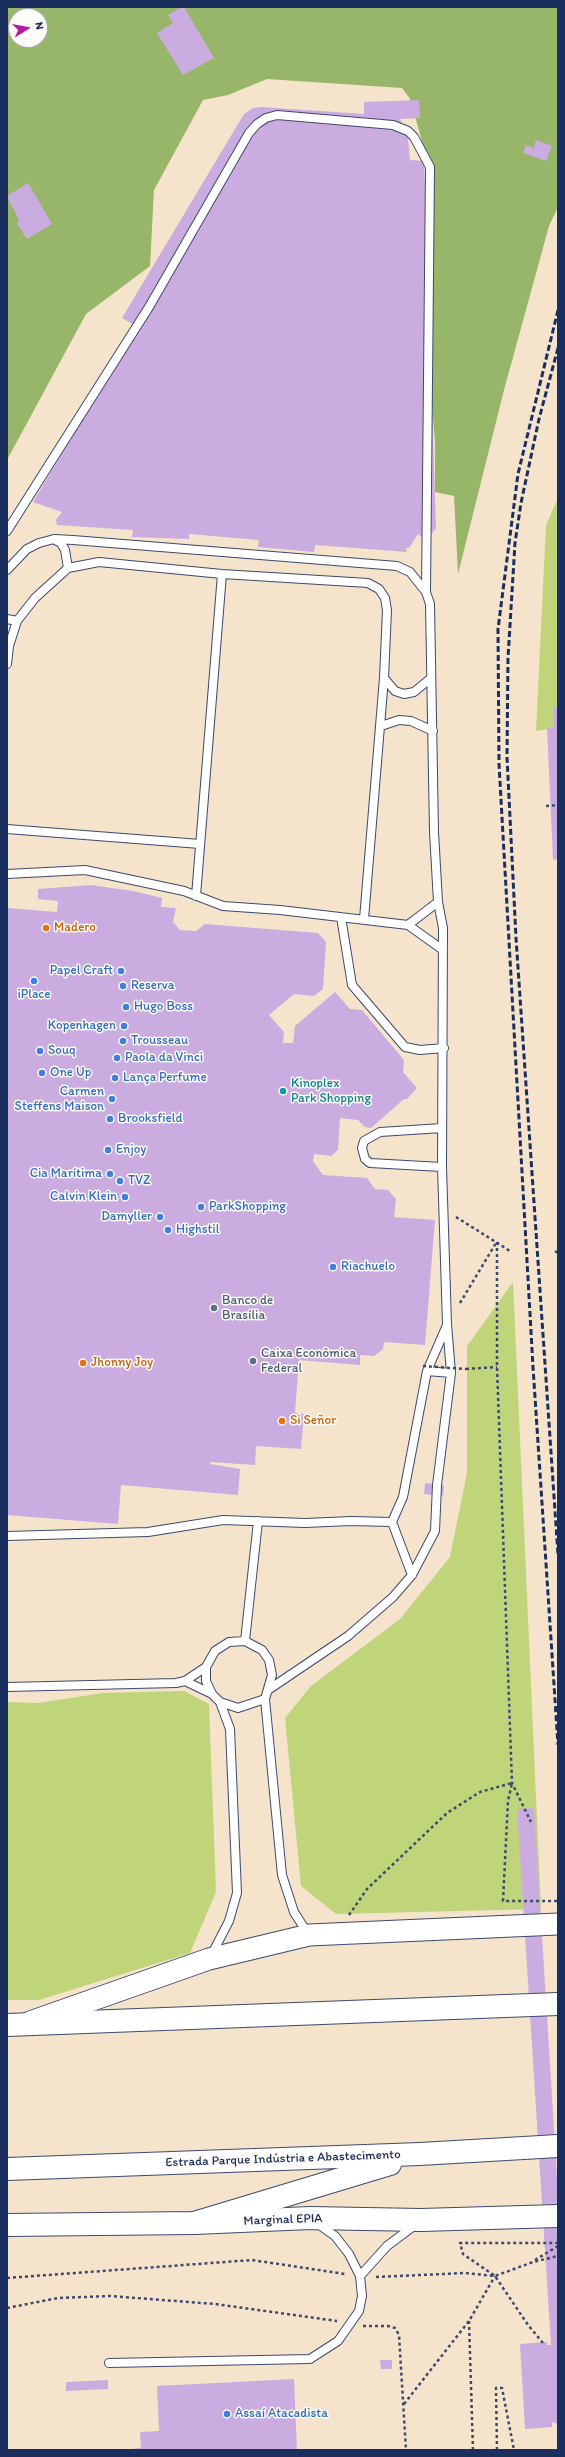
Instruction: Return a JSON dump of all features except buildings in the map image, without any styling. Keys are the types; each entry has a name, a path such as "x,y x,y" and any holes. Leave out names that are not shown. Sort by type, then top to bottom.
{"main road":[{"path":"14,2025 558,2004"},
{"name":"Estrada Parque Indústria e Abastecimento","path":"7,2169 420,2154 558,2146"},
{"path":"194,2222 420,2154"},
{"name":"Marginal EPIA","path":"7,2225 194,2222 310,2218 421,2220 558,2216"}],"street":[{"path":"14,2025 209,1959 309,1935 558,1924"}],"lane":[{"path":"7,531 149,307 249,133 266,118 277,115 393,124 408,131 414,137 430,167 426,592 430,604 434,832 438,902 442,913 444,1048 442,1167 447,1324 451,1373 437,1485 435,1531 412,1575 393,1597 348,1636 268,1690"},
{"path":"7,570 27,549 54,540 397,566 410,572 426,592"},
{"path":"54,540 61,543 65,550 68,568"},
{"path":"7,664 8,646 17,621 35,598 68,568 99,562 222,574 368,583 379,589 385,598 387,610 384,678 364,919"},
{"path":"196,896 222,574"},
{"path":"7,620 17,621"},
{"path":"384,678 395,691 404,694 414,692 431,678"},
{"path":"381,726 399,720 411,721 433,731"},
{"path":"7,830 200,844"},
{"path":"7,874 85,870 184,890 222,906 280,910 408,925 443,950"},
{"path":"408,925 438,902"},
{"path":"341,917 352,985 405,1047 420,1050 444,1048"},
{"path":"442,1128 380,1132 364,1141 362,1148 365,1159 370,1163 442,1167"},
{"path":"412,1575 392,1522 403,1497 425,1368 447,1324"},
{"path":"425,1368 451,1373"},
{"path":"7,1536 148,1532 223,1520 305,1523 351,1521 392,1522"},
{"path":"245,1641 258,1521"},
{"path":"185,1681 206,1667 215,1651 229,1642 245,1641 262,1650 269,1660 272,1675 265,1699 282,1875 294,1912 309,1935"},
{"path":"206,1667 206,1681 212,1694"},
{"path":"7,1686 185,1681 212,1694 220,1702 230,1728 236,1893 229,1921 209,1959"},
{"path":"220,1702 238,1708 265,1699"},
{"path":"109,2363 310,2359 338,2341 352,2324 359,2311 362,2296 360,2276 349,2254 335,2236 310,2218"},
{"path":"360,2276 387,2246 421,2220"}],"path":[{"path":"546,806 558,806"},
{"path":"444,1209 510,1251"},
{"path":"447,1324 497,1242"},
{"path":"497,1242 497,1367 512,1783 508,1801 503,1901 558,1901"},
{"path":"425,1368 466,1369 497,1367"},
{"path":"512,1783 531,1822"},
{"path":"344,1934 346,1919 367,1889 447,1813 480,1792 512,1783"},
{"path":"543,2343 528,2325 495,2276 463,2254 460,2243 558,2245"},
{"path":"533,2262 558,2245"},
{"path":"7,2278 252,2260 360,2276 400,2277 465,2273 495,2276 533,2262 558,2256"},
{"path":"404,2404 469,2321 495,2276"},
{"path":"7,2308 58,2298 110,2296 215,2304 305,2315 371,2328 388,2326 396,2328 399,2335 406,2450"},
{"path":"469,2321 473,2450"},
{"path":"497,2450 496,2388 502,2388 514,2450"}],"green space":[{"path":"7,7 558,7 558,207 549,226 504,390 458,574 454,496 435,492 435,442 425,329 432,188 426,155 410,99 402,88 267,79 228,95 203,100 154,190 150,266 86,314 7,460"},
{"path":"558,498 558,712 555,728 536,731 546,525"},
{"path":"513,1282 541,1909 336,1914 301,1886 285,1718 311,1686 400,1619 450,1557 467,1473 467,1346"},
{"path":"184,1691 209,1704 216,1892 190,1953 39,2000 7,2000 7,1702 38,1703 103,1693"}],"railway":[{"path":"558,310 518,474 498,629 499,764 533,1367 558,1745"},
{"path":"558,348 539,419 521,503 515,543 508,658 507,757 516,938 558,1555"}],"place":[{"name":"Madero","path":"46,928"},
{"name":"Papel Craft","path":"121,971"},
{"name":"iPlace","path":"34,981"},
{"name":"Reserva","path":"123,986"},
{"name":"Hugo Boss","path":"126,1007"},
{"name":"Kopenhagen","path":"124,1026"},
{"name":"Trousseau","path":"123,1041"},
{"name":"Souq","path":"40,1051"},
{"name":"Paola da Vinci","path":"117,1058"},
{"name":"One Up","path":"42,1073"},
{"name":"Lança Perfume","path":"115,1078"},
{"name":"Kinoplex Park Shopping","path":"283,1091"},
{"name":"Carmen Steffens Maison","path":"112,1099"},
{"name":"Brooksfield","path":"110,1119"},
{"name":"Enjoy","path":"108,1150"},
{"name":"Cia Marítima","path":"110,1174"},
{"name":"TVZ","path":"120,1181"},
{"name":"Calvin Klein","path":"125,1197"},
{"name":"ParkShopping","path":"201,1207"},
{"name":"Damyller","path":"160,1217"},
{"name":"Highstil","path":"168,1230"},
{"name":"Riachuelo","path":"333,1267"},
{"name":"Banco de Brasília","path":"214,1308"},
{"name":"Caixa Econômica Federal","path":"253,1361"},
{"name":"Jhonny Joy","path":"83,1363"},
{"name":"Si Señor","path":"282,1421"},
{"name":"Assaí Atacadista","path":"227,2414"}]}
